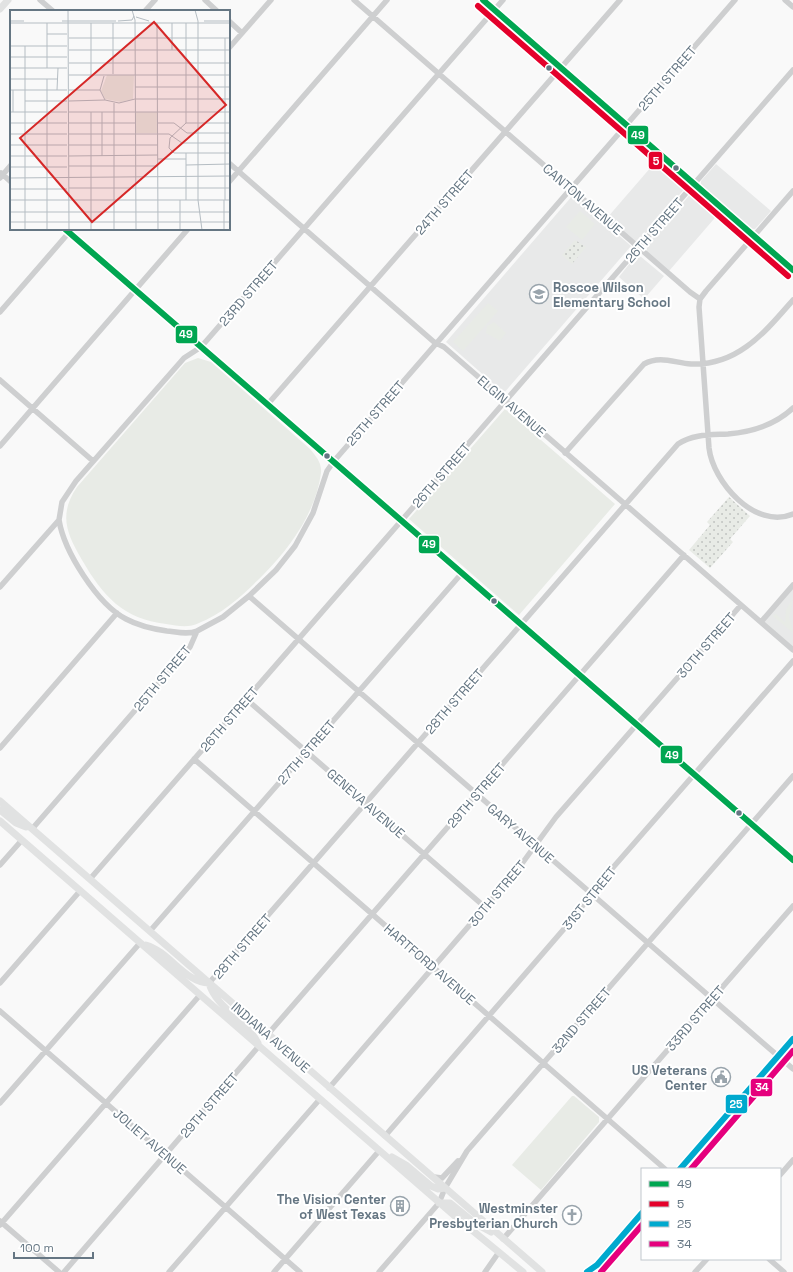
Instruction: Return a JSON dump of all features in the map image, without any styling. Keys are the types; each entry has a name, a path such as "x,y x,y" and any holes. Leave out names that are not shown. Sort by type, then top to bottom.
{"main road":[{"path":"0,9 8,0"},
{"name":"INDIANA AVENUE","path":"0,802 542,1272"},
{"path":"0,810 16,823 32,829"},
{"name":"INDIANA AVENUE","path":"0,821 439,1203 523,1272"},
{"path":"140,942 149,945 162,953 201,983 209,984 212,994 252,1032 260,1046"},
{"path":"681,1168 793,1039"},
{"path":"379,1151 406,1165 431,1186 438,1189 445,1188"},
{"path":"439,1203 450,1203 476,1224 503,1239"},
{"path":"587,1272 596,1268 641,1214"}],"street":[{"path":"40,0 52,10"},
{"path":"146,10 155,0"},
{"path":"205,0 216,10"},
{"path":"230,47 271,0"},
{"name":"CANTON AVENUE","path":"354,0 700,299"},
{"path":"230,181 387,0"},
{"path":"483,0 793,270"},
{"name":"23RD STREET","path":"59,520 62,502 66,494 93,461 184,358 202,347 504,0"},
{"name":"24TH STREET","path":"267,405 620,0"},
{"name":"25TH STREET","path":"32,829 190,647 197,631 223,617 249,596 276,570 302,537 313,513 327,471 334,461 735,0"},
{"path":"785,0 793,7"},
{"path":"230,22 242,33"},
{"name":"26TH STREET","path":"90,879 793,70"},
{"name":"ELGIN AVENUE","path":"230,164 436,343 506,400 565,453 793,650"},
{"path":"10,166 1,175 10,181"},
{"path":"792,514 781,517 767,516 749,507 733,494 716,473 710,457 699,307 700,299 793,191"},
{"path":"0,312 69,230 135,290 267,405 334,461 793,860"},
{"path":"0,446 187,230"},
{"path":"565,453 644,364 658,359 703,364 728,357 750,346 793,300"},
{"path":"0,380 93,461"},
{"path":"708,435 730,434 758,428 780,418 793,408"},
{"name":"28TH STREET","path":"209,984 678,444 686,439 708,435"},
{"path":"0,587 59,520"},
{"path":"59,520 62,535 84,574 102,598 117,613 134,623 156,629 182,633 197,631"},
{"name":"29TH STREET","path":"268,1034 684,555"},
{"name":"27TH STREET","path":"150,931 462,573"},
{"path":"761,622 793,585"},
{"name":"GARY AVENUE","path":"249,596 536,845 647,944 793,1069"},
{"name":"30TH STREET","path":"329,1088 486,908 536,845 556,817 741,605"},
{"path":"0,748 117,613"},
{"name":"31ST STREET","path":"386,1136 576,915 591,894 793,661"},
{"name":"GENEVA AVENUE","path":"246,699 486,908"},
{"name":"HARTFORD AVENUE","path":"194,759 665,1168"},
{"name":"32ND STREET","path":"379,1272 439,1203 445,1188 467,1150 793,776"},
{"path":"0,865 22,840"},
{"path":"0,983 80,891"},
{"name":"33RD STREET","path":"503,1239 793,906"},
{"path":"0,1103 140,942"},
{"path":"59,1272 1,1223 200,995"},
{"name":"JOLIET AVENUE","path":"0,1011 300,1272"},
{"name":"29TH STREET","path":"64,1272 260,1046"},
{"path":"169,1272 320,1099"},
{"path":"432,1177 442,1178 467,1150"},
{"path":"274,1272 379,1151"},
{"path":"781,1174 793,1160"},
{"path":"485,1272 499,1252"},
{"path":"695,1272 706,1260"},
{"path":"770,1260 784,1272"}],"shaded area":[{"path":"658,159 687,186 637,243 607,218"},
{"path":"716,164 771,211 755,229 751,229 701,185 701,181"},
{"path":"693,191 720,212 669,271 647,252 647,245"},
{"name":"Roscoe Wilson Elementary School","path":"573,195 631,246 504,393 446,342"},
{"path":"580,211 595,224 582,240 566,227"},
{"path":"575,240 586,247 572,264 562,255"},
{"path":"640,256 664,276 644,299 619,277 634,258"},
{"path":"488,303 498,311 463,351 453,342"},
{"path":"494,322 506,333 500,341 486,333 487,326"},
{"path":"198,358 211,362 310,449 320,463 321,473 314,501 308,515 293,540 274,563 242,595 217,614 195,625 179,626 138,617 126,611 106,595 90,573 72,542 66,516 71,497 77,487 185,363"},
{"path":"505,409 615,504 519,615 409,519"},
{"path":"729,497 750,516 730,539 733,542 710,568 689,550 710,525 707,522"},
{"path":"793,585 793,651 761,622"},
{"path":"793,598 789,617 793,633 773,616 776,614 785,622 786,610"},
{"path":"572,1096 574,1096 599,1117 599,1122 541,1190 512,1165"}],"transit line":[{"name":"49","path":"483,0 793,270"},
{"name":"5","path":"478,6 788,276"},
{"name":"49","path":"66,230 793,860"},
{"name":"25","path":"681,1168 793,1039"},
{"name":"34","path":"692,1168 793,1051"},
{"name":"25","path":"587,1272 597,1265 641,1214"},
{"name":"34","path":"601,1272 641,1226"}],"place":[{"name":"Roscoe Wilson Elementary School","path":"539,294"},
{"name":"US Veterans Center","path":"721,1077"},
{"name":"The Vision Center of West Texas","path":"400,1206"},
{"name":"Westminster Presbyterian Church","path":"572,1215"}]}
